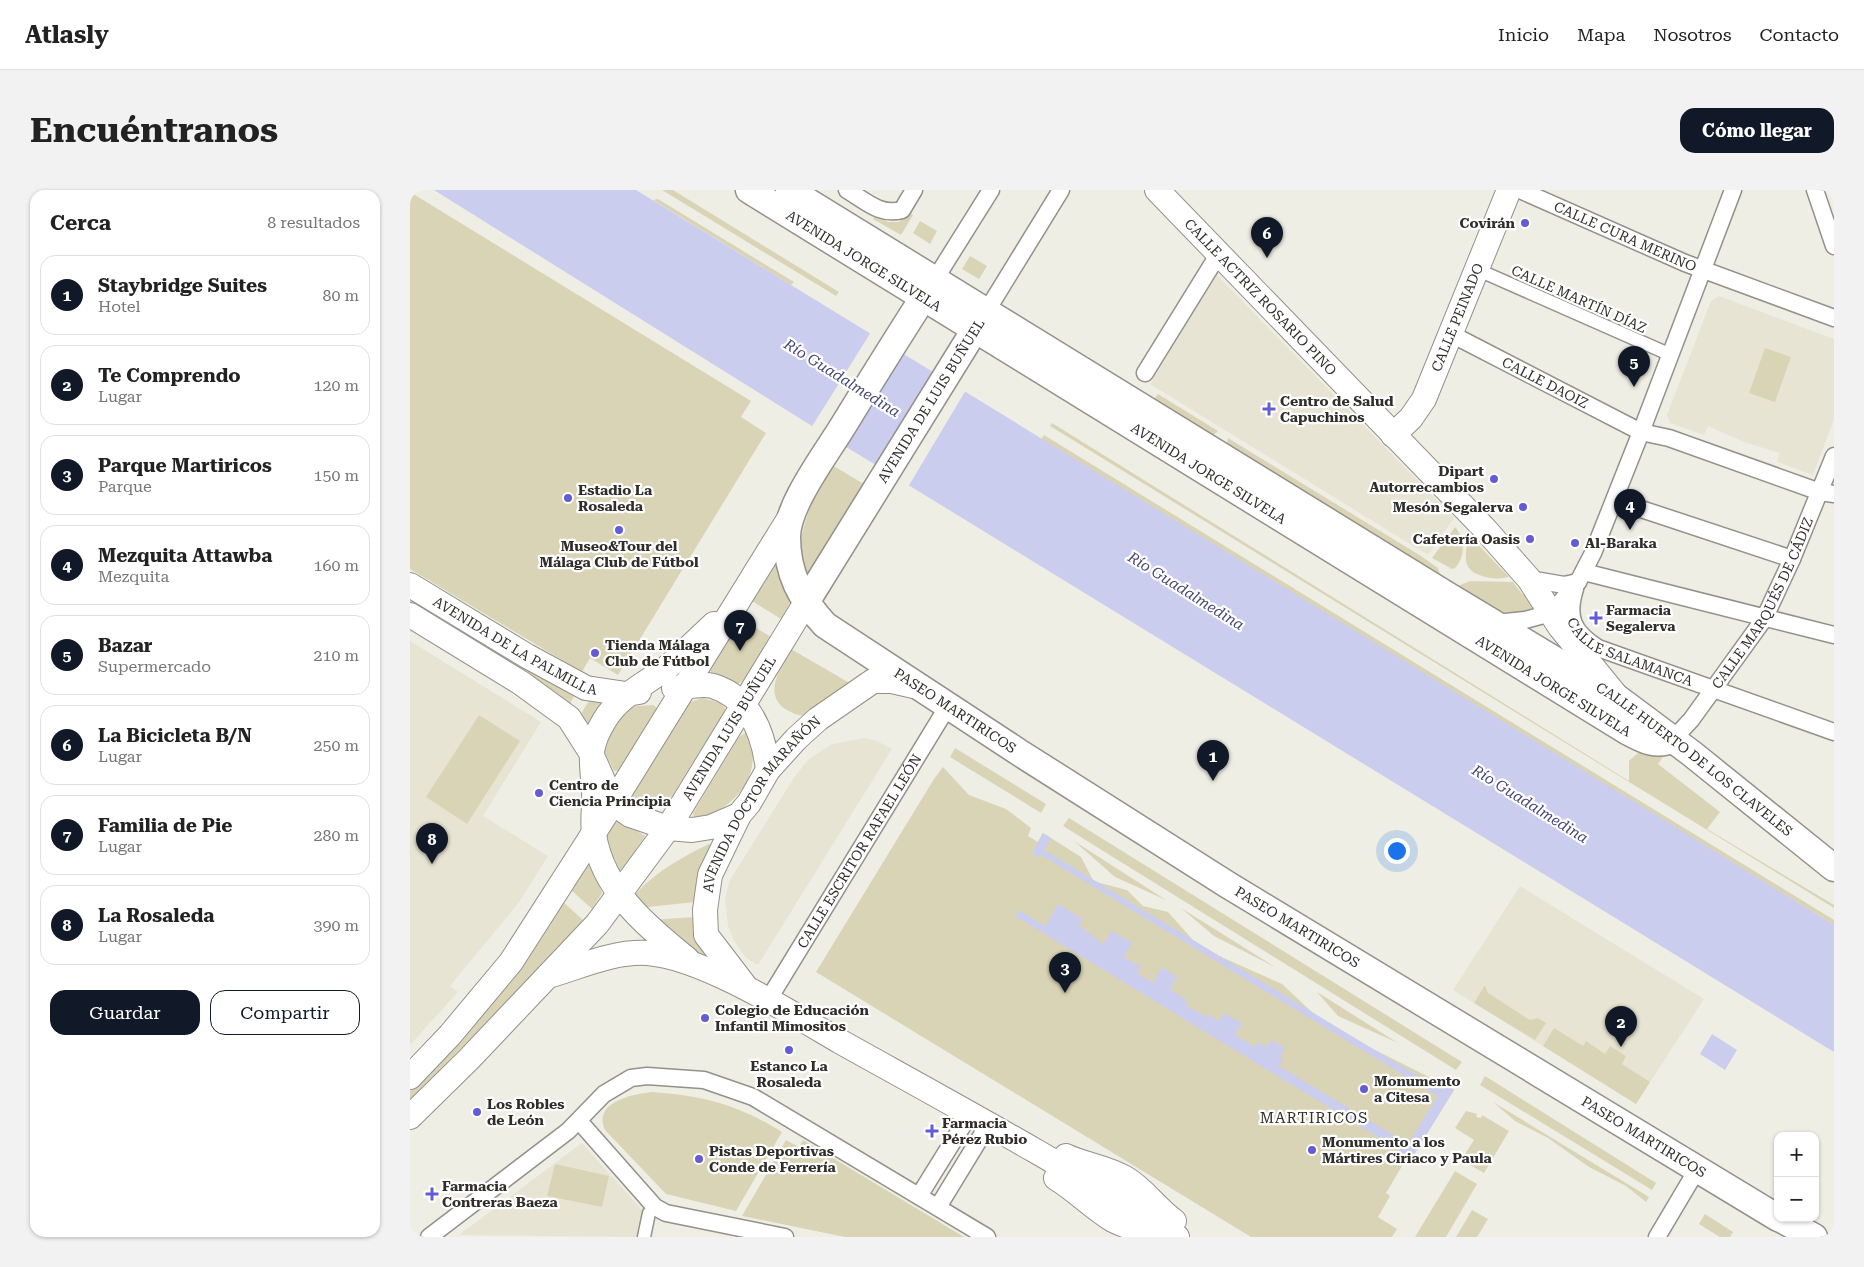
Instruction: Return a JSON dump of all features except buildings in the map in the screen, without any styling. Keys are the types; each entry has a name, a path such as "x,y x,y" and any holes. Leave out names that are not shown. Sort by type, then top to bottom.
{"main road":[{"name":"AVENIDA JORGE SILVELA","path":"749,190 929,289"},
{"name":"AVENIDA JORGE SILVELA","path":"789,190 929,289 1624,730 1652,743 1666,742 1673,739"},
{"name":"CALLE ACTRIZ ROSARIO PINO","path":"1157,190 1529,579 1551,612"},
{"name":"CALLE PEINADO","path":"1393,435 1411,418 1424,399 1509,190"},
{"path":"410,1077 450,1035 511,962 614,803 790,517 823,459 929,289"},
{"name":"AVENIDA JORGE SILVELA","path":"980,321 1616,696"},
{"name":"AVENIDA DE LUIS BUÑUEL","path":"876,491 980,321"},
{"name":"AVENIDA LUIS BUÑUEL","path":"410,1116 469,1059 548,976 597,924 619,895 668,828 876,491"},
{"name":"PASEO MARTIRICOS","path":"790,517 787,537 792,577 805,604 825,625 1228,885 1788,1224 1814,1237"},
{"name":"AVENIDA DE LA PALMILLA","path":"410,586 553,672 586,688 626,694 685,687 712,686 732,695 759,726 768,770"},
{"path":"696,966 658,935 619,895 607,876 594,834 594,790 590,751 604,720 626,694 669,666 734,606"},
{"name":"CALLE HUERTO DE LOS CLAVELES","path":"1551,612 1560,627 1616,696 1673,739 1834,868"},
{"name":"AVENIDA DE LA PALMILLA","path":"410,615 521,683 569,718 590,751 614,803"},
{"name":"AVENIDA DOCTOR MARAÑÓN","path":"918,686 892,681 873,681 818,719 796,739 768,770 750,803 739,815 710,875 705,910 706,935 748,990 762,992 961,1103 974,1116"},
{"path":"614,803 630,815 668,828 692,830 711,827 739,815"},
{"name":"AVENIDA DOCTOR MARAÑÓN","path":"548,976 628,953 668,956 696,966 748,990 974,1116 1107,1191 1177,1237"},
{"name":"AVENIDA DOCTOR MARAÑÓN","path":"1033,1150 1053,1176 1074,1190 1093,1207 1116,1222 1141,1230 1153,1237"},
{"name":"AVENIDA DOCTOR MARAÑÓN","path":"1033,1150 1060,1154 1080,1163 1107,1169 1124,1177 1141,1189 1160,1210 1176,1222 1187,1237"}],"street":[{"path":"847,190 877,208 891,213 902,210 914,190"},
{"path":"929,289 991,190"},
{"path":"980,321 1061,190"},
{"name":"CALLE CURA MERINO","path":"1520,190 1703,269 1834,318"},
{"path":"1494,623 1525,620 1551,612 1579,581 1641,432 1733,190"},
{"path":"1815,190 1834,246"},
{"path":"1146,373 1218,254"},
{"name":"CALLE MARTÍN DÍAZ","path":"1476,269 1671,355"},
{"name":"CALLE DAOIZ","path":"1450,334 1641,432 1669,438 1827,493"},
{"name":"CALLE MARQUÉS DE CÁDIZ","path":"1673,739 1691,720 1764,619 1792,559 1827,493 1834,456"},
{"path":"1635,507 1792,559"},
{"path":"1529,579 1564,585 1579,581 1834,635"},
{"name":"CALLE SALAMANCA","path":"1579,581 1569,607 1575,627 1584,640 1598,648 1834,732"},
{"name":"CALLE ESCRITOR RAFAEL LEÓN","path":"770,997 948,706"},
{"path":"429,1237 579,1121 604,1094 631,1078 647,1076 704,1080 753,1097 987,1237"},
{"path":"918,1196 974,1116"},
{"path":"938,1207 974,1116"},
{"path":"579,1121 655,1207 666,1213 785,1237"},
{"path":"1657,1237 1698,1168"},
{"path":"644,1237 650,1213"}],"shaded area":[{"path":"662,190 673,190 839,292 836,296"},
{"name":"Estadio La Rosaleda","path":"410,192 751,401 741,417 766,433 618,675 590,658 582,672 410,569"},
{"path":"658,199 794,282 791,285 653,200"},
{"path":"909,212 913,215 901,235 873,219 876,215 888,222 899,222"},
{"path":"920,221 937,231 930,244 913,233"},
{"path":"970,256 987,266 979,279 962,269"},
{"name":"Centro de Salud Capuchinos","path":"1217,275 1454,518 1428,555 1150,384"},
{"path":"1719,296 1834,339 1834,419 1813,475 1777,462 1780,453 1744,442 1708,426 1704,435 1670,423 1667,415 1711,301"},
{"path":"1765,348 1791,357 1775,402 1749,393"},
{"path":"1158,394 1218,431 1211,437 1169,411 1155,398"},
{"path":"1052,423 1629,781 1629,761 1641,750 1665,754 1658,764 1720,812 1707,829 1834,905 1834,908 1050,426"},
{"path":"1044,435 1834,920 1834,925 1041,439"},
{"path":"1228,438 1421,556 1438,568 1441,578 1226,447"},
{"path":"832,465 864,484 811,571 806,573 801,561 802,533 812,503"},
{"path":"1455,527 1461,536 1463,547 1459,563 1452,569 1432,558"},
{"path":"1468,534 1509,577 1489,578 1470,569 1466,559"},
{"path":"777,558 790,603 781,619 749,599"},
{"path":"1470,581 1513,582 1522,594 1531,597 1536,608 1526,612 1505,612 1484,605 1455,590 1458,586"},
{"path":"410,594 575,695 569,705 410,604"},
{"path":"738,617 771,637 745,679 738,684 707,670"},
{"path":"410,641 541,722 483,816 548,856 520,901 450,986 458,992 410,1045"},
{"path":"791,649 853,685 808,715 798,715 789,711 776,698 774,690 778,673"},
{"path":"703,698 720,703 725,708 725,711 672,796 662,803 647,807 631,801 629,799 687,703"},
{"path":"590,699 604,702 588,729 579,717"},
{"path":"653,705 658,709 619,771 614,771 601,744 624,707"},
{"path":"479,715 520,741 467,824 426,797"},
{"path":"747,733 752,747 753,762 743,788 722,808 708,815 694,818 693,813 739,737"},
{"path":"865,738 877,741 892,749 758,965 746,958 734,941 728,926 725,898 730,880 795,776 809,759 832,744"},
{"path":"955,748 1046,804 1041,813 950,757"},
{"path":"943,767 969,795 1006,809 1031,828 1028,836 1038,842 1043,833 1081,857 1093,880 1127,890 1143,906 1168,912 1193,940 1217,955 1282,984 1314,1014 1367,1046 1429,1077 1442,1088 1445,1084 1454,1090 1412,1158 1408,1156 1386,1193 1390,1196 1378,1217 1397,1229 1392,1237 1251,1237 816,972"},
{"path":"615,817 645,836 620,874 602,843"},
{"path":"1069,818 1462,1062 1456,1070 1063,826"},
{"path":"1074,841 1166,900 1115,877"},
{"path":"709,844 713,845 695,902 638,908 633,897 649,881 678,860"},
{"path":"586,864 591,866 602,893 592,909 570,889"},
{"path":"1520,886 1704,999 1636,1104 1453,990"},
{"path":"562,901 583,920 527,982 410,1099 410,1091 462,1037"},
{"path":"1181,908 1275,967 1214,936"},
{"path":"694,917 706,954 703,959 651,920"},
{"path":"1485,985 1488,993 1530,1020 1538,1018 1546,1023 1535,1040 1474,1003"},
{"path":"1317,992 1398,1043 1338,1016"},
{"path":"1554,1028 1583,1046 1586,1041 1605,1054 1610,1046 1626,1056 1622,1064 1650,1082 1636,1104 1543,1046"},
{"path":"1485,1076 1656,1183 1652,1190 1480,1085"},
{"name":"Pistas Deportivas Conde de Ferrería","path":"652,1092 688,1096 720,1103 750,1114 782,1132 736,1211 666,1194 605,1130 604,1113 609,1106 625,1098"},
{"path":"1493,1102 1649,1197 1646,1202 1626,1186 1589,1167 1548,1138 1515,1121"},
{"path":"1466,1111 1477,1114 1476,1117 1481,1118 1482,1115 1509,1131 1484,1173 1461,1160 1474,1140 1455,1128"},
{"path":"786,1140 799,1147 803,1140 964,1237 845,1237 742,1216"},
{"path":"582,1143 643,1211 637,1237 459,1235"},
{"path":"555,1164 609,1176 602,1207 547,1196"},
{"path":"1455,1171 1477,1184 1446,1237 1415,1237"},
{"path":"1472,1210 1488,1219 1477,1237 1456,1237"},
{"path":"1705,1214 1733,1232 1730,1237 1720,1237 1699,1224"}],"water":[{"name":"Río Guadalmedina","path":"434,190 636,190 1677,828 1834,925 1834,1052 812,426"},
{"path":"1043,833 1051,838 1044,850 1441,1090 1445,1084 1454,1090 1412,1158 1015,916 1019,910 1045,926 1058,904 1083,919 1079,925 1103,944 1112,931 1132,943 1124,957 1141,967 1137,973 1153,983 1162,967 1177,977 1170,989 1188,1001 1186,1005 1206,1017 1208,1014 1219,1021 1224,1013 1242,1023 1235,1035 1255,1047 1258,1042 1267,1047 1272,1040 1285,1048 1280,1057 1283,1059 1279,1066 1408,1144 1438,1096 1041,855 1039,857 1032,853"},
{"path":"1712,1034 1737,1050 1725,1070 1700,1054"}],"pier":[{"path":"871,332 904,352 843,448 811,428"},
{"path":"934,370 966,390 908,487 875,467"}],"place":[{"name":"Covirán","path":"1525,223"},
{"name":"La Bicicleta B/N","path":"1267,258"},
{"name":"Bazar","path":"1634,387"},
{"name":"Centro de Salud Capuchinos","path":"1269,409"},
{"name":"Dipart Autorrecambios","path":"1494,479"},
{"name":"Estadio La Rosaleda","path":"568,498"},
{"name":"Mesón Segalerva","path":"1523,507"},
{"name":"Museo&Tour del Málaga Club de Fútbol","path":"619,530"},
{"name":"Mezquita Attawba","path":"1630,530"},
{"name":"Cafetería Oasis","path":"1530,539"},
{"name":"Al-Baraka","path":"1575,543"},
{"name":"Farmacia Segalerva","path":"1596,618"},
{"name":"Familia de Pie","path":"740,651"},
{"name":"Tienda Málaga Club de Fútbol","path":"595,653"},
{"name":"Staybridge Suites","path":"1213,781"},
{"name":"Centro de Ciencia Principia","path":"539,793"},
{"name":"La Rosaleda","path":"432,864"},
{"name":"Parque Martiricos","path":"1065,993"},
{"name":"Colegio de Educación Infantil Mimositos","path":"705,1018"},
{"name":"Te Comprendo","path":"1621,1047"},
{"name":"Estanco La Rosaleda","path":"789,1050"},
{"name":"Monumento a Citesa","path":"1364,1089"},
{"name":"Los Robles de León","path":"477,1112"},
{"name":"Farmacia Pérez Rubio","path":"932,1131"},
{"name":"Monumento a los Mártires Ciriaco y Paula","path":"1312,1150"},
{"name":"Pistas Deportivas Conde de Ferrería","path":"699,1159"},
{"name":"Farmacia Contreras Baeza","path":"432,1194"}],"district":[{"name":"MARTIRICOS","path":"1314,1118"}]}
